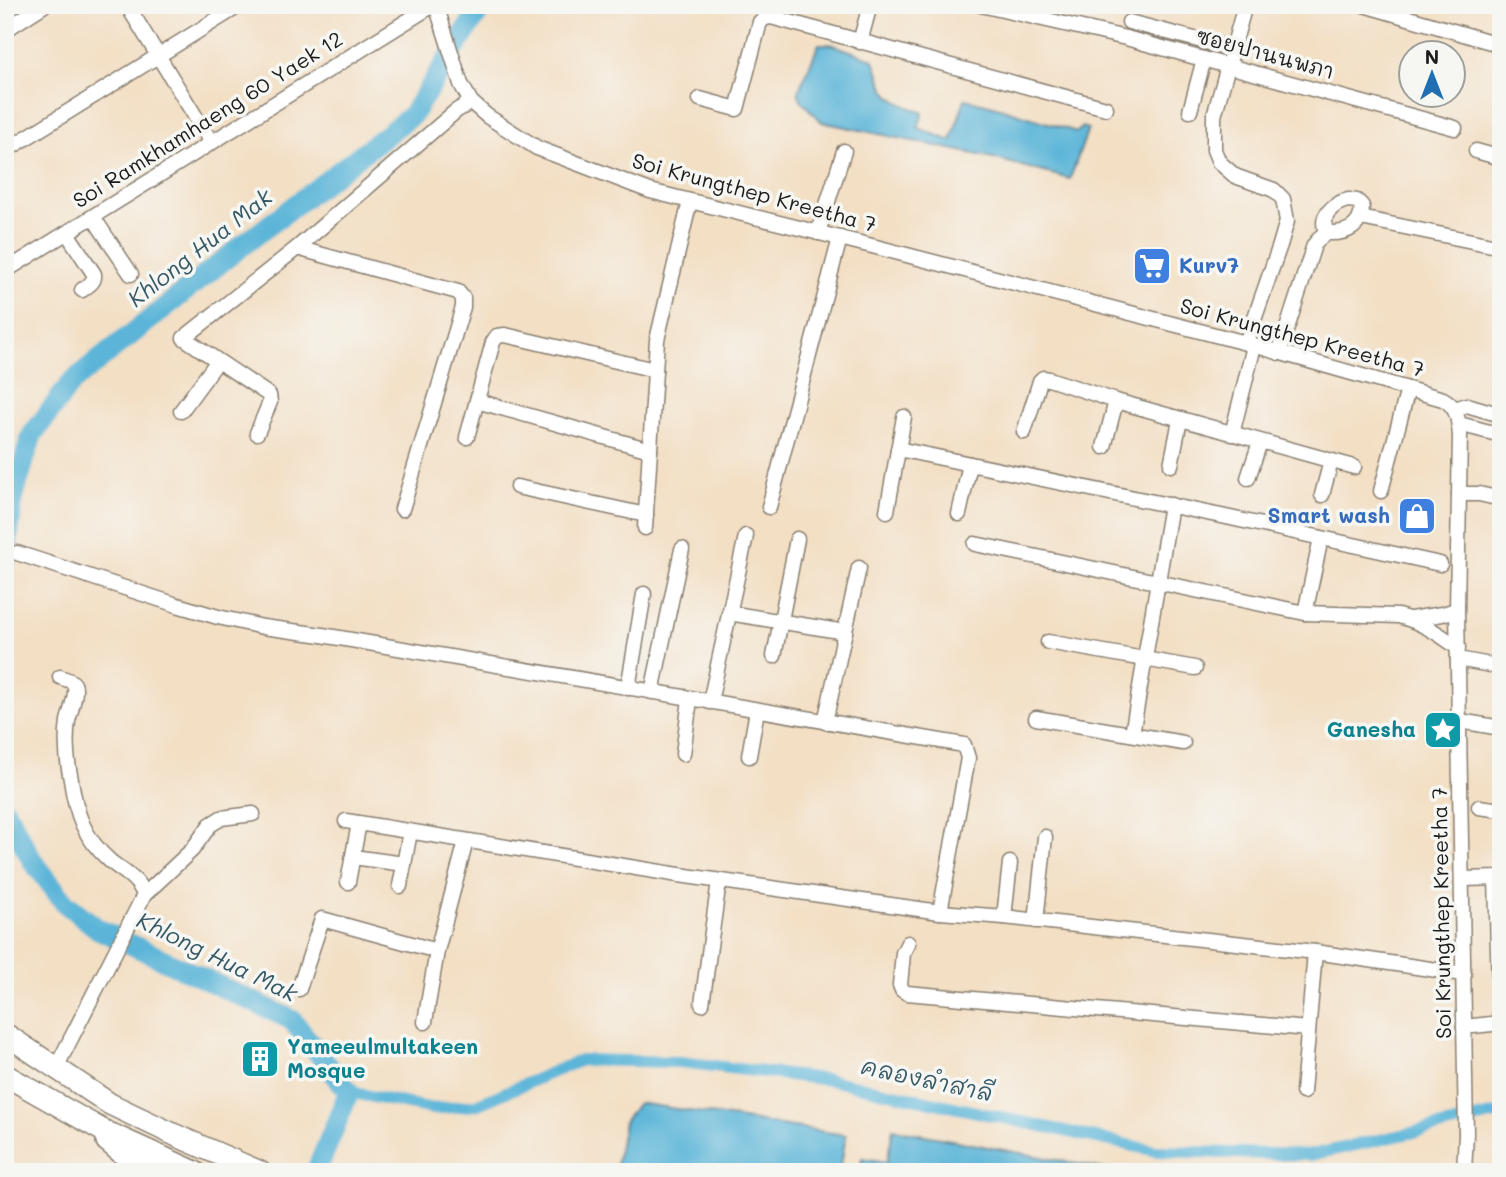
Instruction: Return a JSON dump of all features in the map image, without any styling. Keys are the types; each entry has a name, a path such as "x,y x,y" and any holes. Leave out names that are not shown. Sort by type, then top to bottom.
{"main road":[{"path":"5,1034 110,1104 260,1172"},
{"path":"5,1075 102,1130 195,1172"},
{"path":"110,1104 127,1101 146,1107 267,1162 268,1172"},
{"path":"102,1130 107,1143 130,1160 154,1172"}],"street":[{"path":"5,12 15,5"},
{"path":"5,30 44,5"},
{"path":"127,5 211,142"},
{"path":"5,151 240,5"},
{"path":"860,41 870,5"},
{"name":"ซอยปานนพภา","path":"981,5 1126,38 1455,128"},
{"path":"1231,434 1250,344 1287,221 1283,199 1273,190 1235,176 1219,162 1214,150 1214,116 1245,5"},
{"path":"1364,5 1501,45"},
{"name":"Soi Krungthep Kreetha 7","path":"436,9 461,84 471,102 487,116 537,148 650,191 1250,344 1450,402 1459,424 1457,610 1466,1099 1464,1172"},
{"name":"Soi Ramkhamhaeng 60 Yaek 12","path":"5,271 211,142 436,9"},
{"path":"700,99 737,109 760,22 771,17 1106,108"},
{"path":"1129,22 1233,49"},
{"path":"1190,111 1203,59"},
{"path":"257,433 270,402 269,395 184,338 297,248 456,111 471,102"},
{"path":"818,233 844,151"},
{"path":"1476,151 1501,158"},
{"path":"517,487 645,521 657,340 690,201"},
{"path":"1343,201 1357,201 1362,206 1361,218 1353,227 1343,232 1326,231 1323,222 1334,206 1343,201"},
{"path":"93,217 131,274"},
{"path":"1361,218 1501,247"},
{"path":"1279,353 1314,245 1326,231"},
{"path":"67,233 94,274 93,282 82,290"},
{"path":"769,507 840,238"},
{"path":"297,248 458,292 463,298 463,307 402,509"},
{"path":"467,437 493,342 497,336 505,335 655,370"},
{"path":"181,411 217,362"},
{"path":"1024,432 1040,381 1049,379 1180,420 1354,467"},
{"path":"1381,491 1408,389"},
{"path":"477,401 650,450"},
{"path":"1104,447 1116,401"},
{"path":"1455,409 1467,405 1501,415"},
{"path":"887,511 904,417"},
{"path":"1171,465 1180,420"},
{"path":"1459,424 1501,435"},
{"path":"1248,478 1260,442"},
{"path":"898,449 1440,564"},
{"path":"1322,495 1331,461"},
{"path":"959,514 970,464"},
{"path":"1459,494 1479,494 1501,499"},
{"path":"1132,734 1171,505"},
{"path":"710,702 746,536"},
{"path":"1305,613 1321,537"},
{"path":"774,656 797,539"},
{"path":"975,544 1305,613 1398,616 1410,619 1442,636 1458,653 1501,667"},
{"path":"652,692 682,549"},
{"path":"17,553 177,605 242,623 964,745 968,758 940,912"},
{"path":"825,722 859,568"},
{"path":"628,688 644,594"},
{"path":"1410,619 1457,610"},
{"path":"729,613 845,632"},
{"path":"1048,642 1195,668"},
{"path":"60,677 72,681 75,685 68,723 67,758 74,800 82,825 92,844 132,878 141,887 144,895"},
{"path":"683,754 690,699"},
{"path":"749,756 757,710"},
{"path":"1036,718 1183,743"},
{"path":"1460,721 1501,728"},
{"path":"1479,807 1501,810"},
{"path":"56,1068 144,895 192,850 210,825 221,818 253,814"},
{"path":"348,882 353,857 353,822 719,881 940,912 1315,952 1464,974"},
{"path":"400,886 410,831"},
{"path":"1036,921 1045,837"},
{"path":"425,1022 437,951 466,841"},
{"path":"353,857 404,864"},
{"path":"1004,917 1010,863"},
{"path":"1462,879 1498,878 1500,1023 1464,1027"},
{"path":"702,1004 719,881"},
{"path":"299,989 322,919 437,951"},
{"path":"908,943 903,953 900,985 907,993 1308,1029"},
{"path":"1303,1092 1315,952"}],"water":[{"path":"819,44 831,44 873,59 890,96 923,113 918,128 951,141 965,99 1077,132 1082,127 1088,129 1070,179 989,157 822,122 802,102 798,92"},
{"path":"638,1103 846,1135 840,1172 615,1172 624,1122"},
{"path":"893,1129 1105,1169 1106,1172 860,1172 862,1158 887,1162"}],"waterway":[{"name":"Khlong Hua Mak","path":"5,562 13,497 32,435 72,382 229,256 412,115 483,5"},
{"name":"Khlong Hua Mak","path":"5,810 32,860 65,903 98,929 292,1020 349,1092 316,1172"},
{"name":"คลองลำสาลี","path":"349,1092 433,1109 476,1105 581,1060 680,1062 830,1080 1156,1151 1311,1155 1501,1113"}],"place":[{"name":"Kurv7","path":"1152,266"},
{"name":"Smart wash","path":"1417,516"},
{"name":"Ganesha","path":"1443,730"},
{"name":"Yameeulmultakeen Mosque","path":"260,1059"}]}
